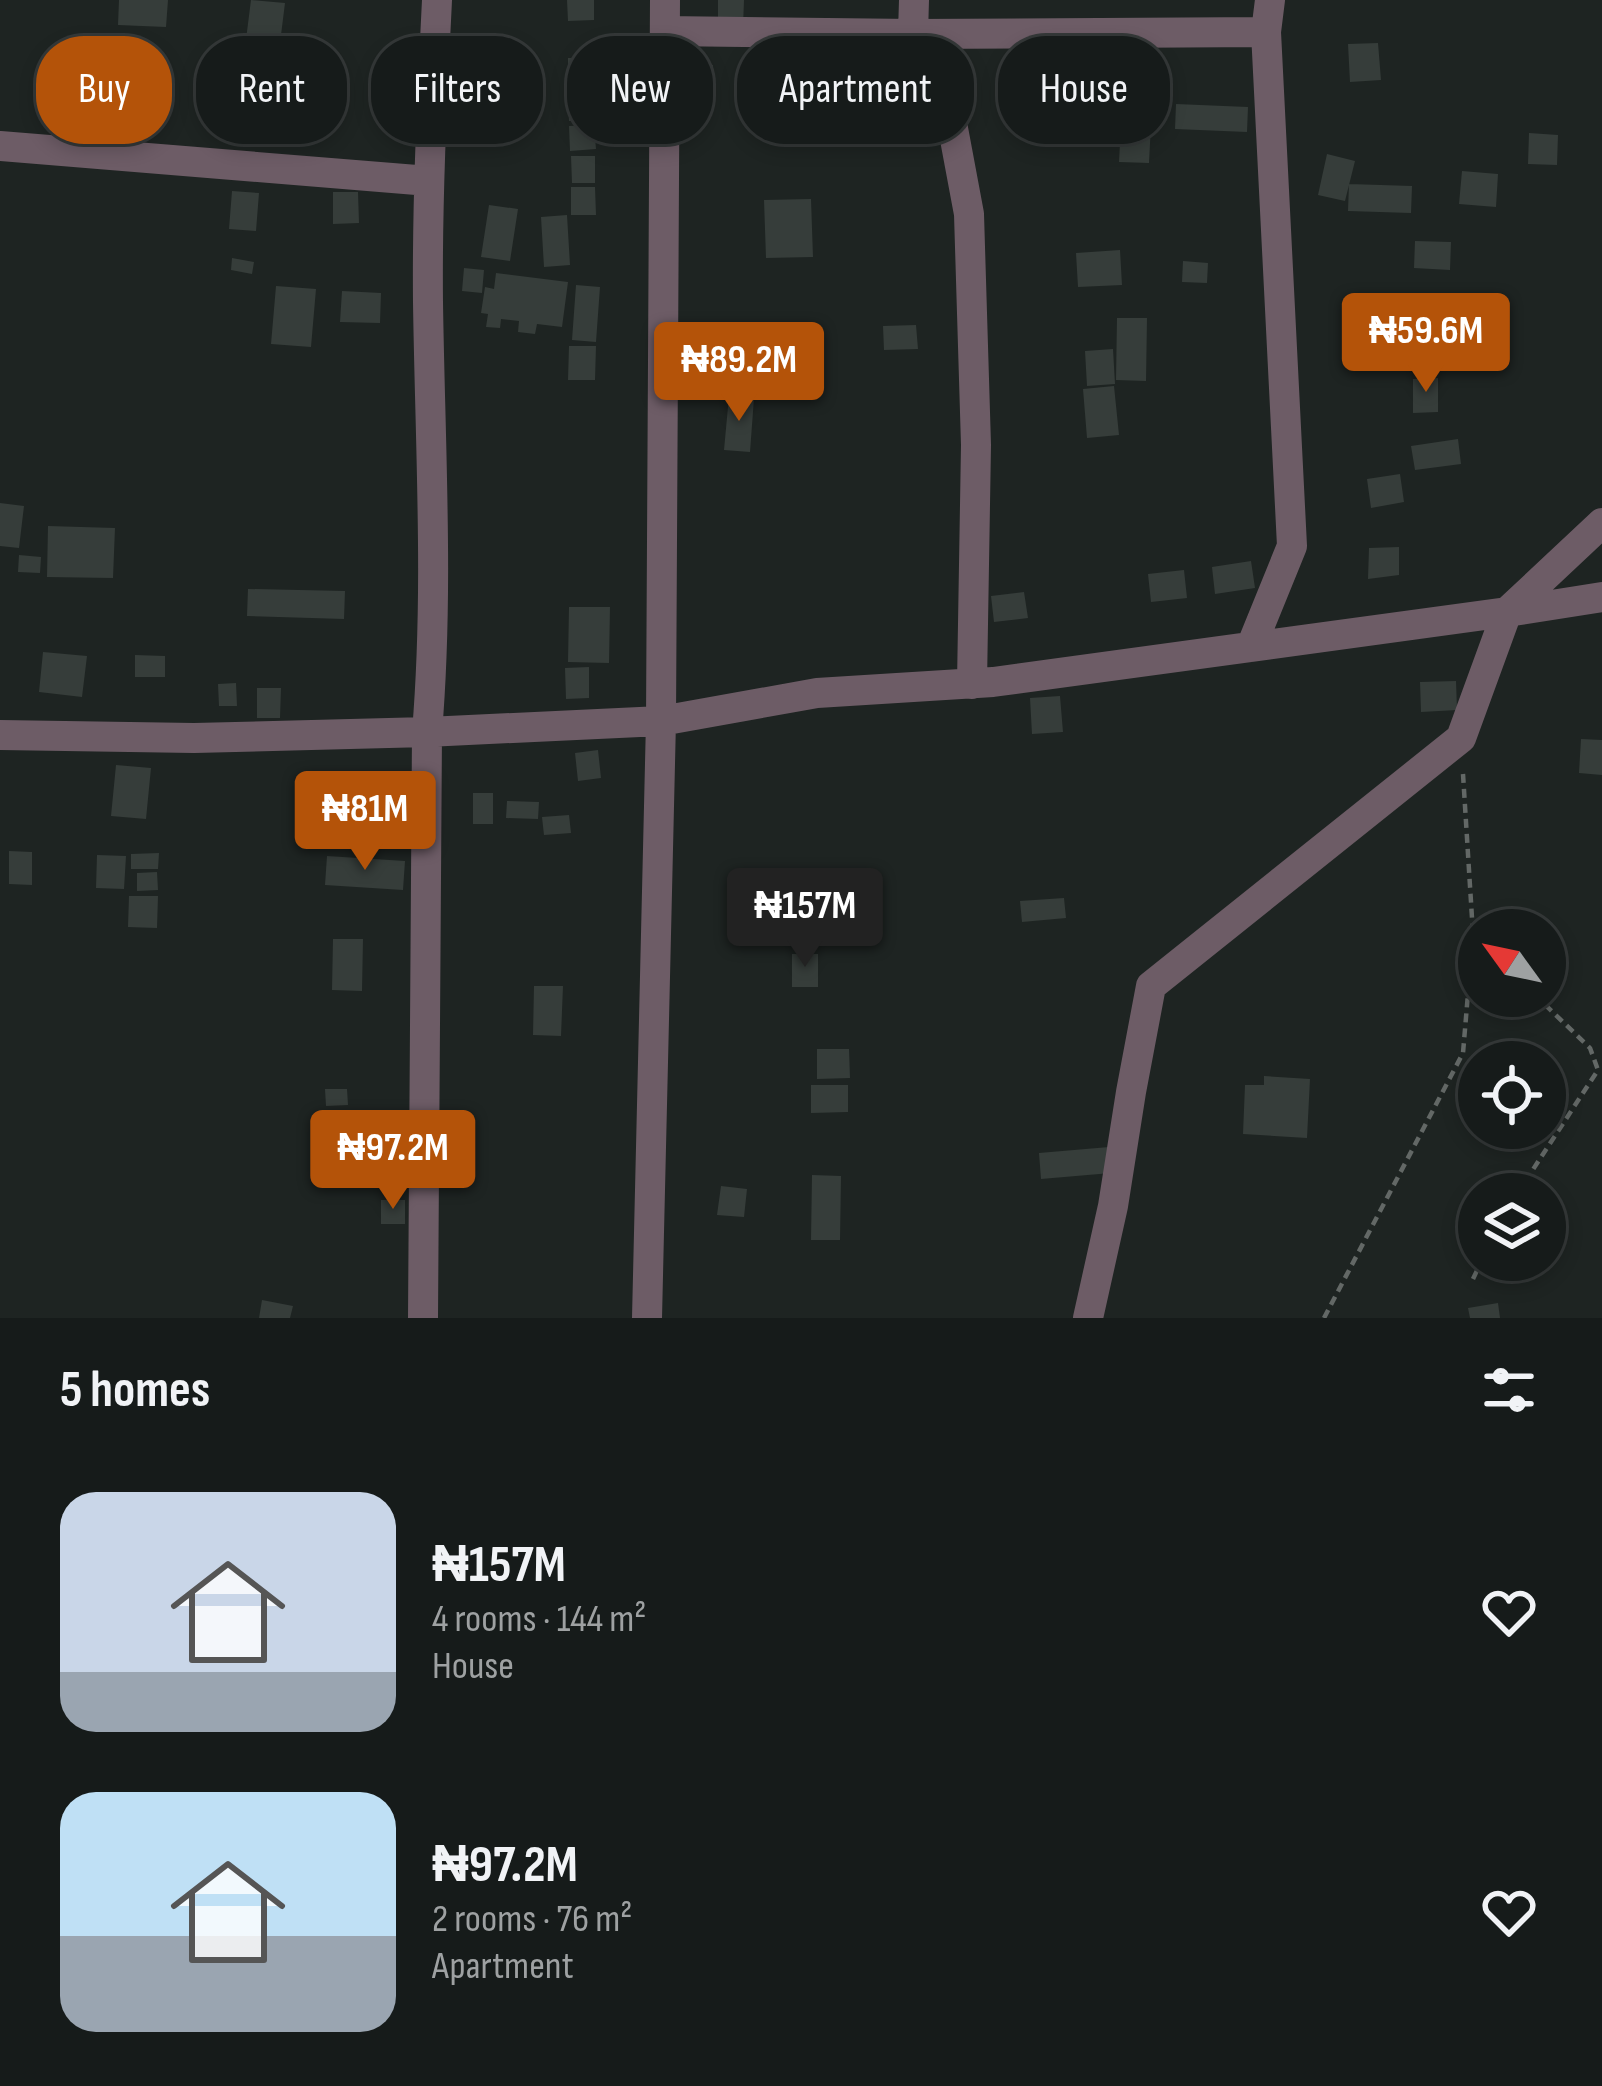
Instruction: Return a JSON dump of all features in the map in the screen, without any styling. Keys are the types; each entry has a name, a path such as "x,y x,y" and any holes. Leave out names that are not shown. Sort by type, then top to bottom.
{"street":[{"path":"422,1318 427,732 434,651 429,181 436,0"},
{"path":"914,0 913,34 950,107 969,214 976,445 972,684"},
{"path":"1251,647 1292,546 1266,32 1270,0"},
{"path":"647,1318 661,722 665,15 913,34 1266,32"},
{"path":"0,146 429,181"},
{"path":"1088,1318 1113,1207 1151,986 1461,738 1507,612 1602,523"},
{"path":"0,735 194,738 661,722 817,693 972,684 1602,597"}],"path":[{"path":"1461,738 1471,909"},
{"path":"1324,1318 1463,1053 1466,1017"},
{"path":"1531,1173 1600,1066 1591,1048 1559,1017"}],"building":[{"path":"119,0 168,0 166,27 118,25"},
{"path":"251,0 285,3 281,36 246,36"},
{"path":"567,0 594,0 594,20 568,21"},
{"path":"718,0 744,0 743,27 718,27"},
{"path":"1378,43 1381,80 1350,82 1348,44"},
{"path":"1176,104 1248,107 1247,132 1175,129"},
{"path":"1529,133 1558,135 1557,165 1528,164"},
{"path":"570,144 596,144 596,149 570,151"},
{"path":"1120,144 1150,144 1149,163 1119,162"},
{"path":"1327,154 1355,161 1345,201 1318,195"},
{"path":"571,156 595,156 595,183 572,183"},
{"path":"1462,171 1498,174 1496,207 1459,204"},
{"path":"1349,184 1412,186 1411,213 1348,211"},
{"path":"571,187 595,187 596,215 571,215"},
{"path":"232,191 259,193 256,231 229,229"},
{"path":"333,192 358,192 359,223 333,224"},
{"path":"811,199 813,257 766,258 764,200"},
{"path":"489,205 518,209 510,261 481,257"},
{"path":"567,215 570,265 544,267 541,217"},
{"path":"1415,241 1451,242 1450,270 1414,268"},
{"path":"1120,250 1122,285 1078,287 1076,253"},
{"path":"232,258 254,262 252,274 231,270"},
{"path":"1183,261 1208,263 1207,283 1182,282"},
{"path":"464,268 484,270 482,293 462,291"},
{"path":"496,273 568,282 562,327 537,324 535,334 518,332 519,321 501,319 500,328 486,327 488,314 481,313 485,287 494,289"},
{"path":"576,285 600,287 596,342 572,340"},
{"path":"276,286 316,289 311,347 271,344"},
{"path":"342,291 381,293 380,323 340,322"},
{"path":"1117,318 1147,318 1146,381 1116,380"},
{"path":"916,325 918,349 884,350 883,326"},
{"path":"569,346 596,346 595,380 568,380"},
{"path":"1113,349 1115,384 1087,386 1085,351"},
{"path":"1438,378 1438,412 1413,413 1413,379"},
{"path":"1114,386 1119,435 1087,438 1083,389"},
{"path":"729,396 754,398 750,452 724,450"},
{"path":"1458,439 1461,464 1415,470 1411,446"},
{"path":"1400,474 1404,502 1371,508 1367,479"},
{"path":"0,503 24,506 19,548 0,546"},
{"path":"48,526 115,528 113,578 47,577"},
{"path":"1399,547 1399,575 1368,579 1369,548"},
{"path":"19,555 41,557 40,573 18,572"},
{"path":"1251,561 1255,588 1215,594 1212,567"},
{"path":"1184,570 1187,598 1151,602 1148,574"},
{"path":"248,589 345,591 344,619 247,616"},
{"path":"1024,592 1028,618 994,622 991,596"},
{"path":"569,607 610,607 609,663 568,662"},
{"path":"43,652 87,656 82,697 39,692"},
{"path":"135,655 165,656 165,677 135,677"},
{"path":"589,667 589,698 566,699 565,668"},
{"path":"1456,681 1457,710 1421,712 1420,682"},
{"path":"236,683 237,706 219,706 218,684"},
{"path":"257,688 281,688 280,718 257,718"},
{"path":"1060,696 1063,732 1032,734 1030,698"},
{"path":"1581,739 1602,740 1602,775 1579,773"},
{"path":"598,750 601,778 578,781 575,753"},
{"path":"116,765 151,768 146,819 111,816"},
{"path":"473,793 493,793 493,824 473,824"},
{"path":"507,801 539,802 538,819 506,818"},
{"path":"569,815 571,833 544,835 542,817"},
{"path":"9,851 32,852 32,885 9,884"},
{"path":"159,853 158,869 131,869 131,854"},
{"path":"97,855 126,856 124,889 96,888"},
{"path":"327,856 405,861 403,890 325,885"},
{"path":"157,872 158,890 137,891 137,873"},
{"path":"129,896 158,896 157,928 128,927"},
{"path":"1064,898 1066,918 1022,922 1020,901"},
{"path":"333,939 363,939 362,991 332,990"},
{"path":"792,954 818,954 818,987 792,987"},
{"path":"534,986 563,986 561,1036 533,1035"},
{"path":"817,1049 849,1049 850,1078 817,1079"},
{"path":"1264,1076 1310,1079 1307,1138 1243,1134 1245,1085 1264,1085"},
{"path":"811,1085 848,1085 848,1112 811,1113"},
{"path":"325,1089 347,1089 348,1105 326,1106"},
{"path":"1109,1147 1111,1173 1041,1179 1039,1153"},
{"path":"812,1175 841,1176 840,1240 811,1240"},
{"path":"721,1186 747,1189 744,1217 717,1215"},
{"path":"381,1200 405,1200 405,1224 381,1224"},
{"path":"262,1300 293,1306 290,1318 259,1318"},
{"path":"1498,1303 1500,1318 1470,1318 1468,1308"}]}
